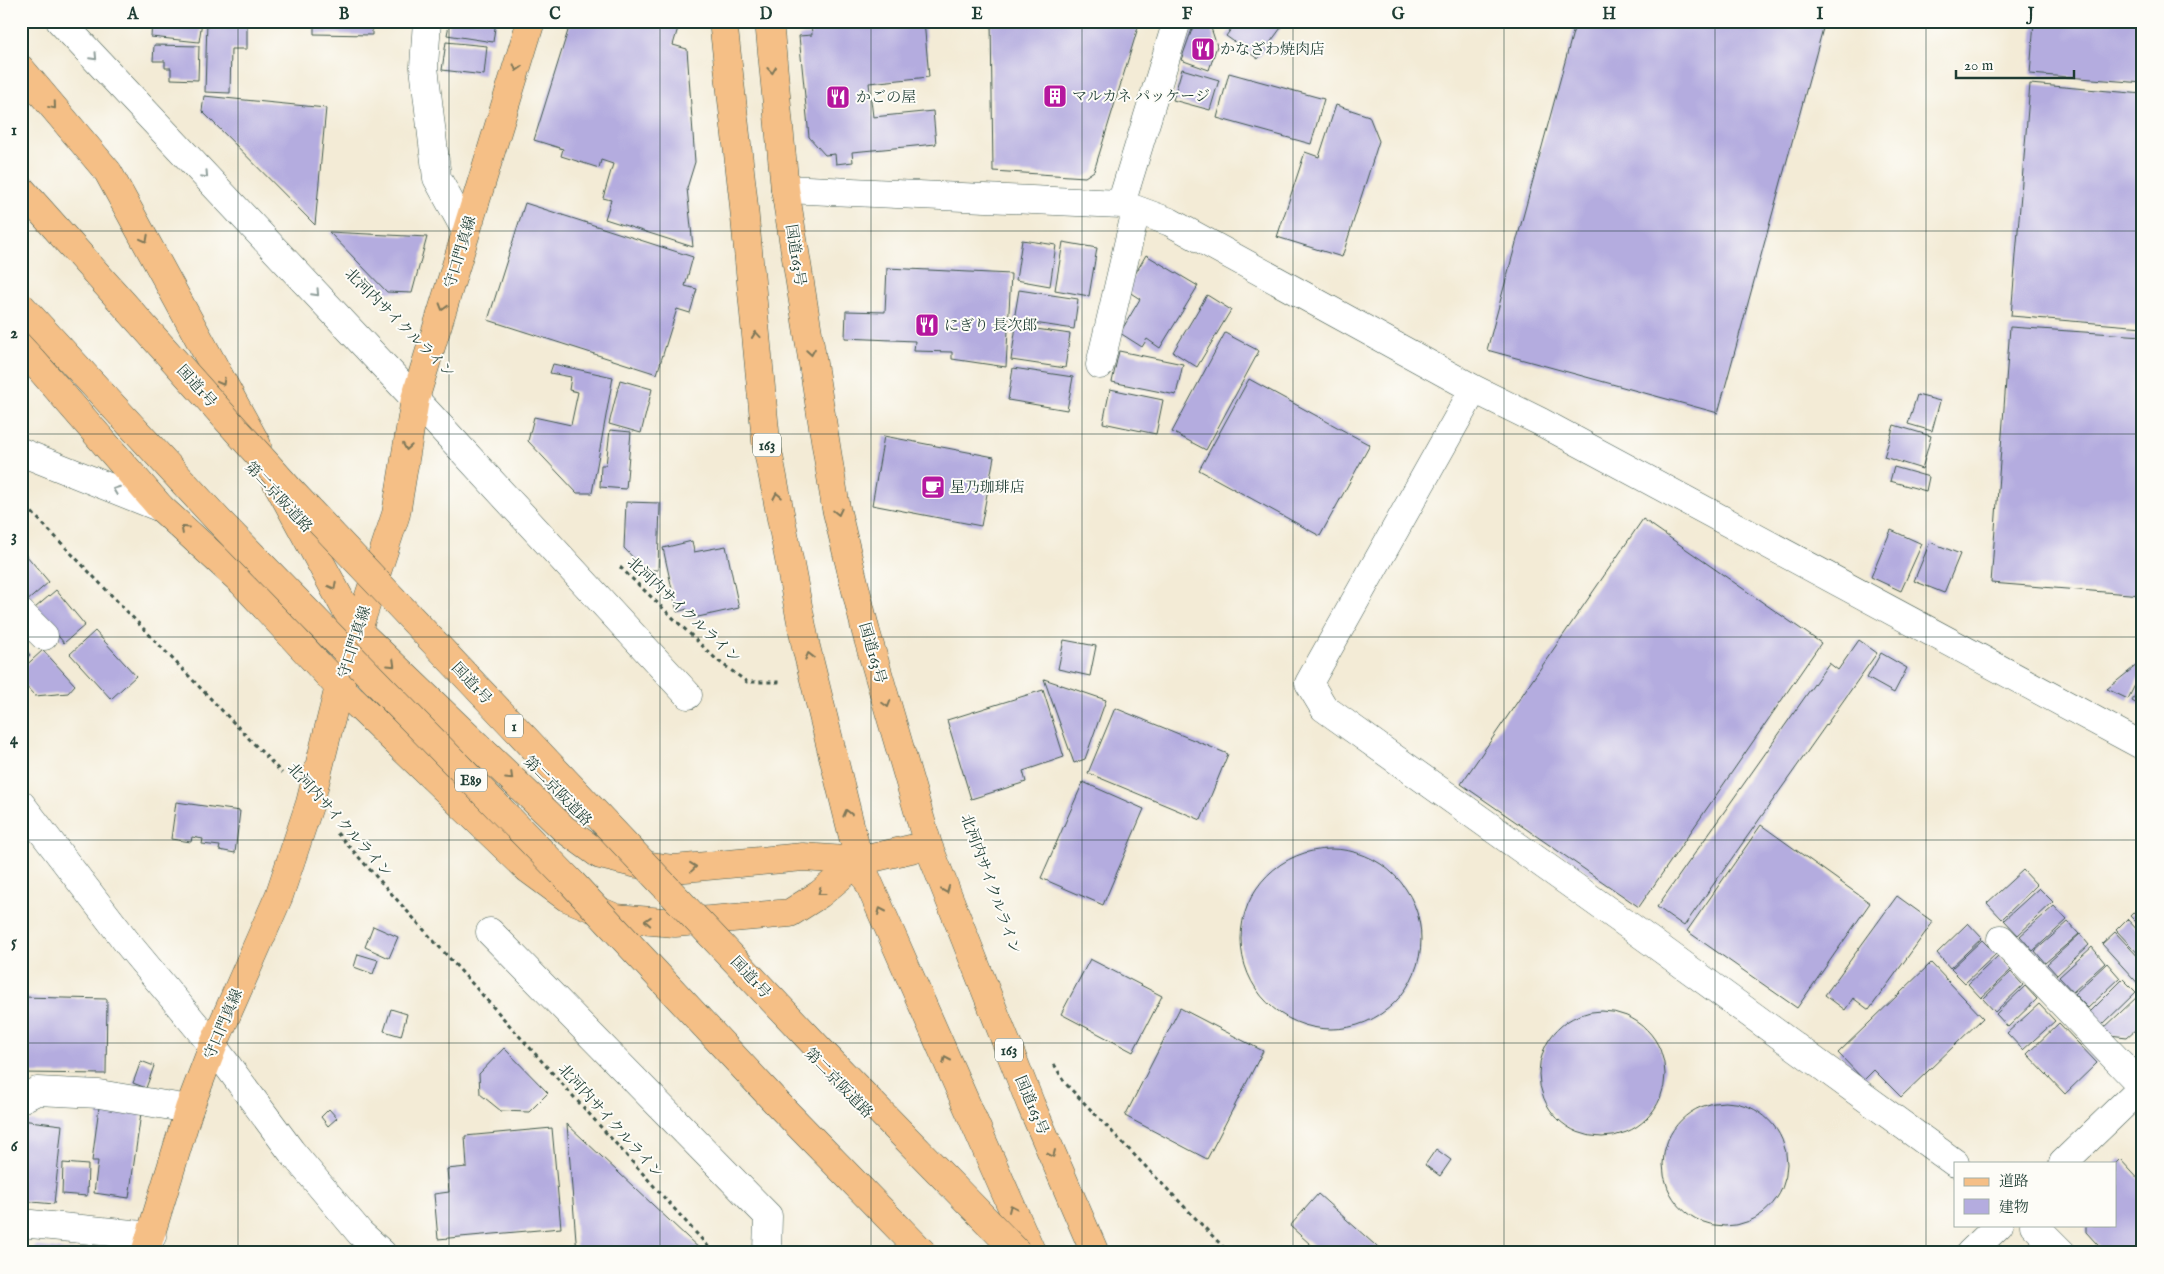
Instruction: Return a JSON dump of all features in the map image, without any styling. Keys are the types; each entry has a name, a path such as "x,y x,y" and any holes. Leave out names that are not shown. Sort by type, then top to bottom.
{"main road":[{"name":"守口門真線","path":"149,1244 190,1109 213,1046 279,896 310,802 339,688 396,514 415,399 531,21"},
{"name":"163","path":"723,21 743,197 766,441 806,647 859,861 1032,1253"},
{"name":"国道163号","path":"769,21 785,189 836,508 866,632 928,845 1031,1105 1095,1253"},
{"path":"21,69 108,172 357,630 564,829 600,855 637,864 674,869 802,857 859,861 928,845"},
{"name":"国道1号","path":"21,189 289,489 815,1044 1018,1253"},
{"name":"第二京阪道路","path":"21,209 277,496 814,1058 1004,1253"},
{"name":"E89","path":"21,306 218,520 572,883 776,1102 923,1253"},
{"path":"21,324 214,535 909,1253"},
{"path":"26,351 161,508 242,582 339,688 457,798 528,869 566,897 616,918 675,923 790,912 820,894 859,861"}],"street":[{"path":"60,21 415,399 688,695"},
{"path":"427,21 424,67 437,178 466,231"},
{"path":"1100,365 1129,207 1177,21"},
{"path":"785,189 1129,207 1170,222 1474,389 1541,422 2143,746"},
{"path":"1474,389 1309,683 1324,708 1657,946 1954,1162"},
{"path":"21,452 161,508"},
{"path":"21,613 44,636"},
{"path":"21,804 129,945 213,1046 291,1151 360,1233 382,1253"},
{"path":"490,932 768,1216 767,1253"},
{"path":"2001,940 2142,1086 2064,1162"},
{"path":"21,1099 37,1091 99,1094 190,1109"},
{"path":"21,1222 149,1244"},
{"path":"1970,1253 1998,1226"},
{"path":"2035,1226 2062,1253"}],"path":[{"name":"北河内サイクルライン","path":"21,501 310,802 714,1253"},
{"name":"北河内サイクルライン","path":"619,566 717,660 747,682 778,682 774,656 806,647"},
{"path":"1052,1060 1065,1083 1229,1253"}],"building":[{"path":"152,21 202,21 199,42 151,37"},
{"path":"207,21 247,22 247,49 231,49 230,93 205,92"},
{"path":"314,21 372,21 372,35 314,34"},
{"path":"450,21 496,21 493,42 447,35"},
{"path":"571,21 680,21 673,45 687,49 695,162 687,188 693,247 605,219 611,200 603,198 613,164 601,160 599,168 561,156 563,149 534,140"},
{"name":"かごの屋","path":"811,21 924,21 929,77 869,83 873,117 933,111 936,144 852,152 853,162 836,164 835,154 825,155 809,137 799,36 812,35"},
{"name":"マルカネ パッケージ","path":"991,21 1140,21 1094,171 1085,177 993,171"},
{"path":"1195,21 1209,22 1217,46 1209,70 1181,60"},
{"path":"1237,21 1286,21 1258,59 1226,36"},
{"path":"1576,21 1825,21 1718,413 1487,350"},
{"path":"2034,21 2143,21 2143,83 2030,74"},
{"path":"446,42 487,46 484,75 442,70"},
{"path":"154,45 199,46 198,80 171,79 171,68 165,68 165,61 153,61"},
{"path":"1182,69 1219,80 1210,110 1173,100"},
{"path":"1229,73 1324,99 1311,144 1217,118"},
{"path":"2030,84 2143,94 2143,327 2011,316"},
{"path":"204,96 326,108 315,225 202,111"},
{"path":"1336,105 1369,116 1379,141 1342,257 1277,237 1305,152 1319,157"},
{"path":"525,203 693,257 685,286 697,289 690,313 677,309 657,374 488,320"},
{"path":"329,232 427,237 412,293 387,292"},
{"path":"1022,240 1056,245 1050,286 1016,280"},
{"path":"1063,242 1097,248 1089,296 1055,290"},
{"path":"1146,255 1198,286 1160,348 1147,339 1142,347 1120,333 1140,299 1126,290"},
{"name":"にぎり 長次郎","path":"887,268 1011,274 1006,367 952,359 952,352 914,351 915,341 845,338 846,311 885,312"},
{"path":"1019,290 1078,299 1074,329 1014,320"},
{"path":"1207,295 1231,310 1197,367 1173,352"},
{"path":"1016,326 1070,334 1065,368 1011,360"},
{"path":"2010,327 2143,336 2142,595 1991,583"},
{"path":"1225,333 1259,351 1206,450 1172,432"},
{"path":"1119,351 1183,364 1176,395 1112,382"},
{"path":"553,364 613,377 592,493 577,493 528,441 534,417 571,425 578,392 569,390 571,377 550,373"},
{"path":"1013,368 1073,377 1067,410 1008,400"},
{"path":"1249,379 1370,445 1320,536 1199,470"},
{"path":"620,380 652,389 641,433 609,424"},
{"path":"1110,389 1163,400 1156,434 1103,423"},
{"path":"1917,395 1940,401 1932,431 1908,424"},
{"path":"1894,425 1931,436 1922,469 1884,457"},
{"path":"610,430 631,432 626,489 600,487 601,465 606,465"},
{"path":"884,436 994,457 981,526 872,505"},
{"path":"1894,467 1929,477 1926,491 1890,481"},
{"path":"626,502 660,503 658,570 645,570 624,548"},
{"path":"1643,519 1821,643 1639,907 1461,784"},
{"path":"1891,530 1922,544 1901,591 1871,577"},
{"path":"692,541 694,552 726,546 739,608 689,619 687,609 677,612 663,548"},
{"path":"1930,542 1960,554 1944,593 1914,581"},
{"path":"21,549 49,582 25,603 21,599"},
{"path":"56,590 85,625 64,643 35,608"},
{"path":"95,631 136,676 111,699 70,654"},
{"path":"1064,640 1096,646 1090,676 1058,669"},
{"path":"1859,640 1877,653 1684,926 1657,907 1829,663 1838,670"},
{"path":"21,644 30,655 21,662"},
{"path":"43,650 75,685 68,693 35,696 21,681 21,670"},
{"path":"1881,653 1907,668 1894,693 1867,678"},
{"path":"2143,660 2143,669 2128,699 2107,689"},
{"path":"1044,679 1106,700 1085,759 1074,763"},
{"path":"2143,680 2143,707 2132,701"},
{"path":"1043,690 1064,757 1023,771 1026,782 971,799 947,720"},
{"path":"1115,708 1228,754 1201,820 1088,773"},
{"path":"1083,782 1144,809 1103,905 1041,878"},
{"path":"176,802 240,811 235,853 219,850 220,846 202,844 203,839 192,837 191,842 171,839"},
{"path":"1761,825 1870,903 1797,1008 1687,931"},
{"path":"1331,849 1349,851 1365,856 1381,864 1395,875 1406,889 1414,905 1419,921 1421,939 1419,957 1414,973 1406,989 1395,1003 1381,1014 1365,1022 1349,1027 1331,1029 1313,1027 1297,1022 1281,1014 1267,1003 1256,989 1248,973 1243,957 1241,939 1243,921 1248,905 1256,889 1267,875 1281,864 1297,856 1313,851"},
{"path":"2023,870 2037,885 2002,919 1987,903"},
{"path":"2039,888 2053,902 2018,935 2004,920"},
{"path":"1897,896 1933,922 1869,1010 1853,998 1845,1010 1825,995"},
{"path":"2141,905 2143,907 2143,929 2130,916"},
{"path":"2054,906 2067,920 2033,951 2020,936"},
{"path":"2127,919 2143,936 2143,959 2116,930"},
{"path":"2068,922 2079,934 2045,963 2035,951"},
{"path":"1968,923 1982,938 1950,968 1937,953"},
{"path":"373,926 398,937 389,958 365,947"},
{"path":"2115,932 2143,962 2143,989 2102,944"},
{"path":"2080,934 2089,945 2057,975 2047,964"},
{"path":"1982,940 1996,954 1965,983 1951,969"},
{"path":"2092,947 2105,963 2073,992 2059,977"},
{"path":"358,954 378,960 373,974 354,967"},
{"path":"1998,956 2011,970 1981,998 1968,984"},
{"path":"1090,959 1162,996 1133,1052 1061,1014"},
{"path":"1931,963 1983,1018 1901,1097 1874,1070 1864,1080 1838,1053"},
{"path":"2107,963 2120,978 2088,1008 2074,994"},
{"path":"2011,972 2023,985 1995,1012 1983,999"},
{"path":"2123,979 2136,992 2102,1025 2090,1012"},
{"path":"2025,986 2037,999 2008,1027 1996,1014"},
{"path":"2138,996 2143,1001 2143,1023 2127,1037 2109,1035 2103,1029"},
{"path":"21,997 107,999 106,1074 21,1073"},
{"path":"2039,1004 2055,1021 2023,1050 2007,1033"},
{"path":"1180,1008 1263,1051 1207,1159 1125,1116"},
{"path":"391,1009 407,1014 401,1036 384,1031"},
{"path":"1602,1011 1626,1016 1637,1021 1647,1029 1655,1039 1660,1050 1665,1074 1660,1098 1655,1109 1647,1119 1637,1127 1626,1132 1602,1137 1578,1132 1567,1127 1557,1119 1549,1109 1544,1098 1539,1074 1544,1050 1549,1039 1557,1029 1567,1021 1578,1016"},
{"path":"2059,1023 2097,1063 2065,1094 2027,1054"},
{"path":"504,1048 548,1093 529,1112 501,1111 480,1094 479,1074"},
{"path":"141,1061 154,1066 146,1088 133,1083"},
{"path":"1725,1102 1749,1107 1769,1120 1782,1140 1787,1164 1782,1188 1769,1208 1749,1221 1725,1226 1701,1221 1681,1208 1668,1188 1663,1164 1668,1140 1681,1120 1701,1107"},
{"path":"99,1107 141,1113 129,1198 94,1193 98,1161 92,1161"},
{"path":"329,1109 337,1118 328,1126 321,1117"},
{"path":"21,1120 62,1125 54,1204 21,1201"},
{"path":"567,1124 704,1253 577,1253"},
{"path":"552,1128 561,1228 438,1239 434,1194 449,1192 447,1169 467,1167 465,1136"},
{"path":"1436,1149 1451,1160 1440,1176 1425,1165"},
{"path":"2120,1159 2143,1184 2143,1253 2105,1253 2086,1232 2086,1226 2116,1226 2116,1163"},
{"path":"63,1163 88,1165 87,1196 62,1194"},
{"path":"1318,1194 1384,1253 1320,1253 1290,1226"},
{"path":"35,1246 78,1253 26,1253 27,1250 34,1251"}],"place":[{"name":"かなざわ焼肉店","path":"1203,49"},
{"name":"マルカネ パッケージ","path":"1055,96"},
{"name":"かごの屋","path":"838,97"},
{"name":"にぎり 長次郎","path":"927,325"},
{"name":"星乃珈琲店","path":"933,487"}]}
